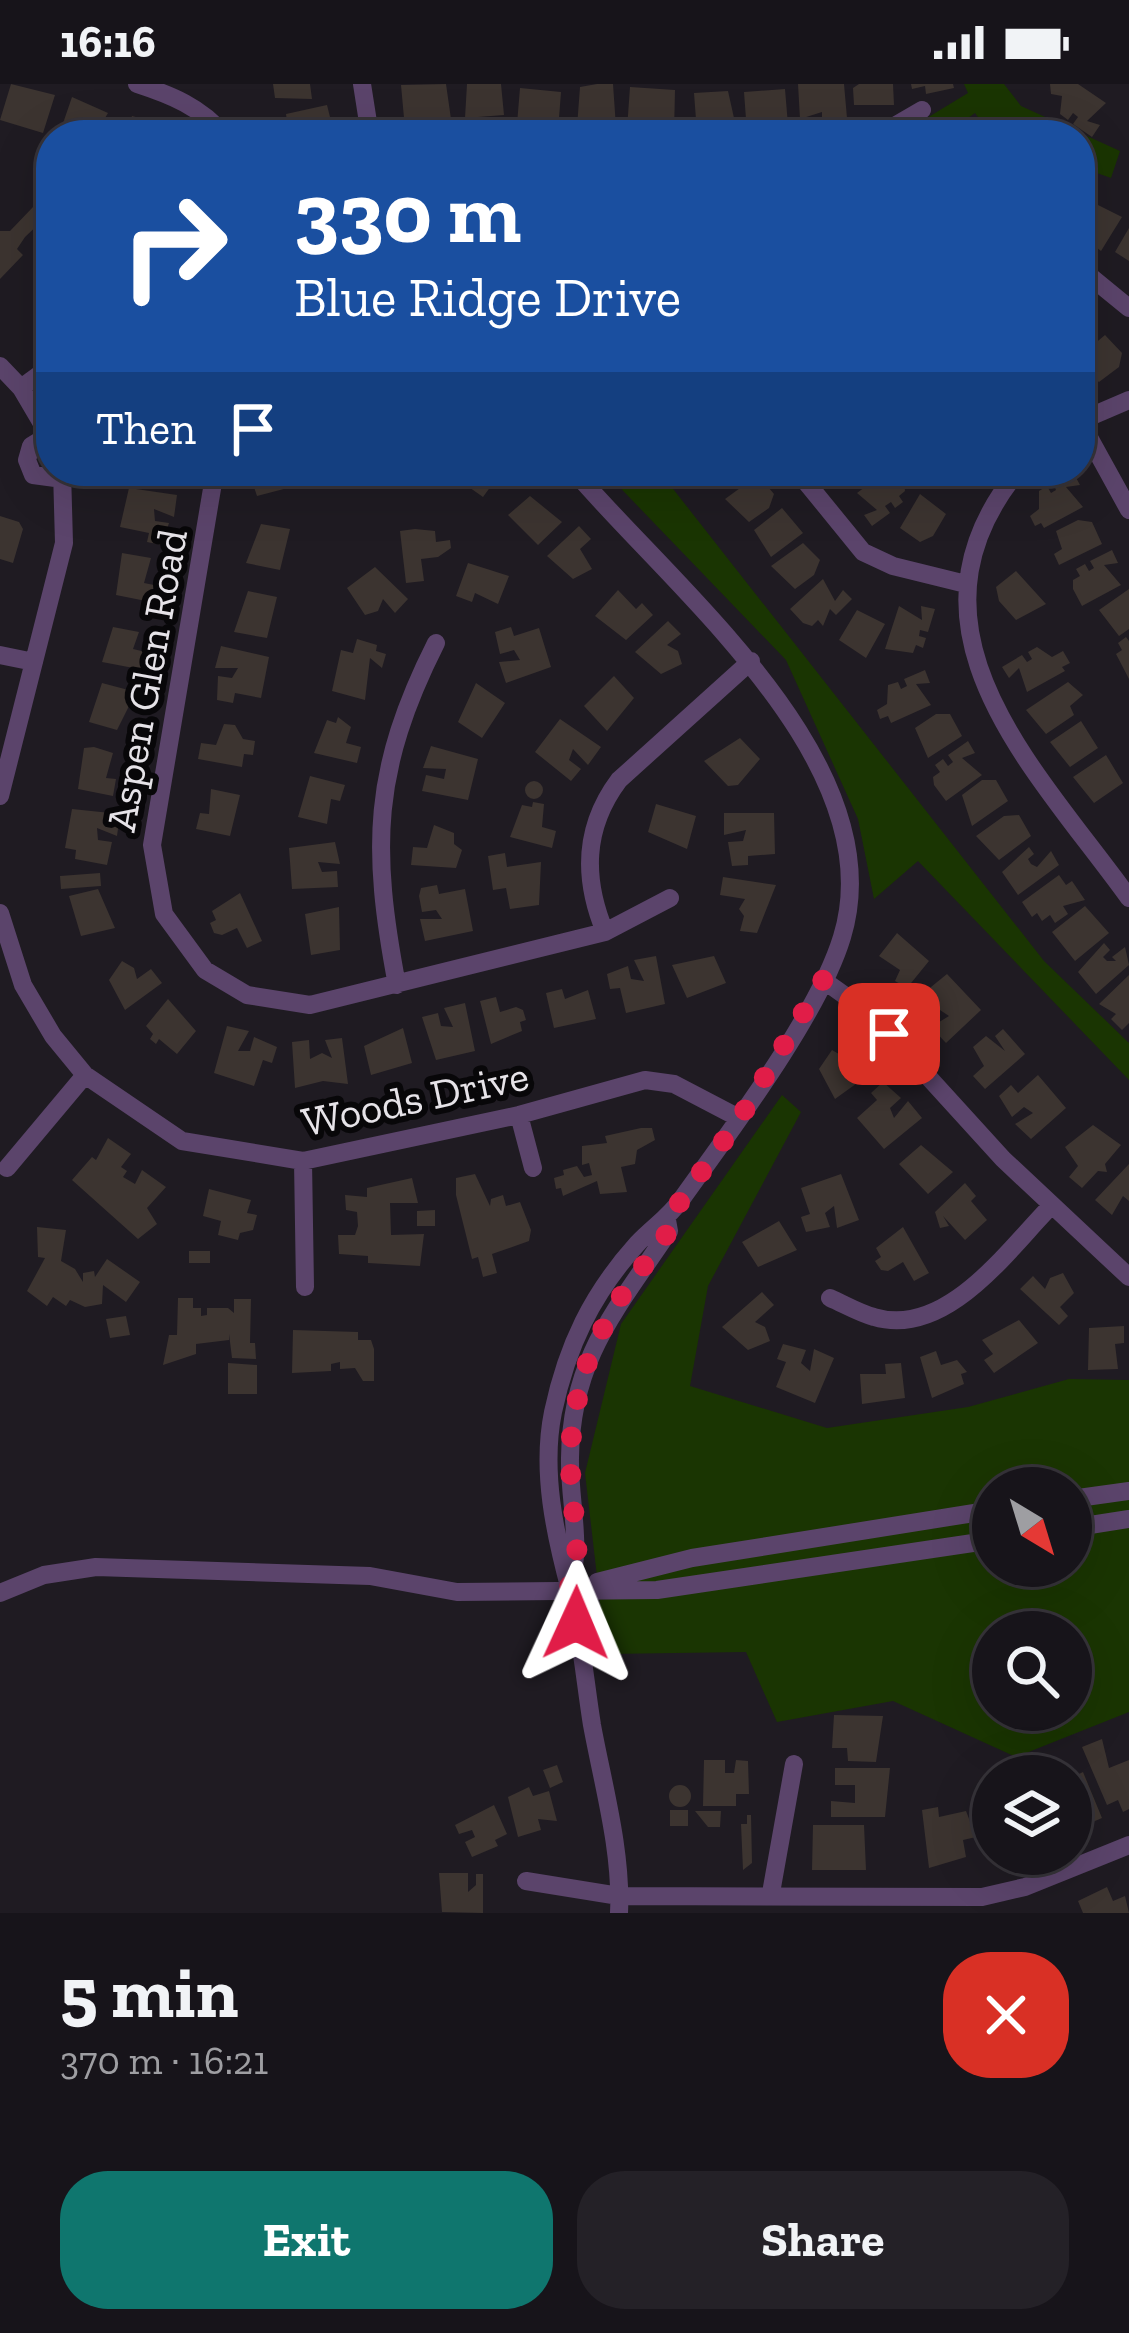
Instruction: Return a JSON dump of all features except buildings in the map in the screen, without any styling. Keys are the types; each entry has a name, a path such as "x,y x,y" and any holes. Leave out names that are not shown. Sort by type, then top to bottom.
{"street":[{"path":"137,84 175,90 211,120"},
{"path":"362,84 368,120"},
{"path":"905,120 922,110"},
{"path":"1095,280 1129,308"},
{"path":"0,366 36,413"},
{"path":"21,388 36,377"},
{"path":"1095,415 1129,400"},
{"path":"36,444 27,460 36,476"},
{"path":"1095,449 1129,511"},
{"path":"0,796 64,543 62,486"},
{"name":"Aspen Glen Road","path":"212,486 152,845 164,914 205,970 262,1000 310,1005 605,932 670,898"},
{"path":"588,486 751,661 825,779 847,839 851,881 846,922 823,980 740,1118 667,1220 669,1231 601,1328 581,1377 569,1452 578,1564 569,1588 619,1905"},
{"path":"809,486 863,552 893,566 966,584"},
{"path":"1008,486 983,523 966,584 971,653 995,713 1129,898"},
{"path":"397,986 378,864 380,818 412,690 436,643"},
{"path":"0,655 34,662"},
{"path":"605,932 595,908 588,859 603,804 619,780 751,661"},
{"name":"Woods Drive","path":"0,913 23,986 53,1036 85,1075 182,1141 303,1161 519,1115 645,1080 674,1084 740,1118"},
{"path":"823,980 871,1014 1003,1160 1129,1276"},
{"path":"8,1168 85,1075"},
{"path":"519,1115 533,1168"},
{"path":"303,1161 304,1287"},
{"path":"830,1298 887,1319 915,1316 951,1301 979,1282 1052,1204"},
{"path":"1092,1496 1129,1491"},
{"path":"569,1588 692,1558 972,1513"},
{"path":"1092,1525 1129,1519"},
{"path":"0,1593 44,1575 96,1567 370,1576 457,1592 657,1590 972,1543"},
{"path":"771,1893 794,1764"},
{"path":"526,1882 619,1905 771,1893 895,1905 982,1897 1025,1887 1129,1845"}],"green space":[{"path":"964,84 1004,84 1021,106 1052,120 980,120 975,113 965,120 924,120 968,93"},
{"path":"1095,140 1120,151 1111,178 1095,172"},
{"path":"618,486 671,486 1044,961 1129,1043 1129,1080 918,861 874,899 858,819 786,660"},
{"path":"782,1095 801,1112 708,1286 690,1386 827,1428 968,1407 1069,1379 1129,1380 1129,1712 1092,1727 1092,1611 972,1611 972,1731 1081,1731 1021,1755 1012,1755 893,1701 777,1722 746,1652 606,1654 585,1473 621,1324"}],"route":[{"path":"576,1623 569,1588 578,1564 569,1452 581,1377 601,1328 669,1231 667,1220 740,1118 823,980 871,1014 889,1034"}]}
